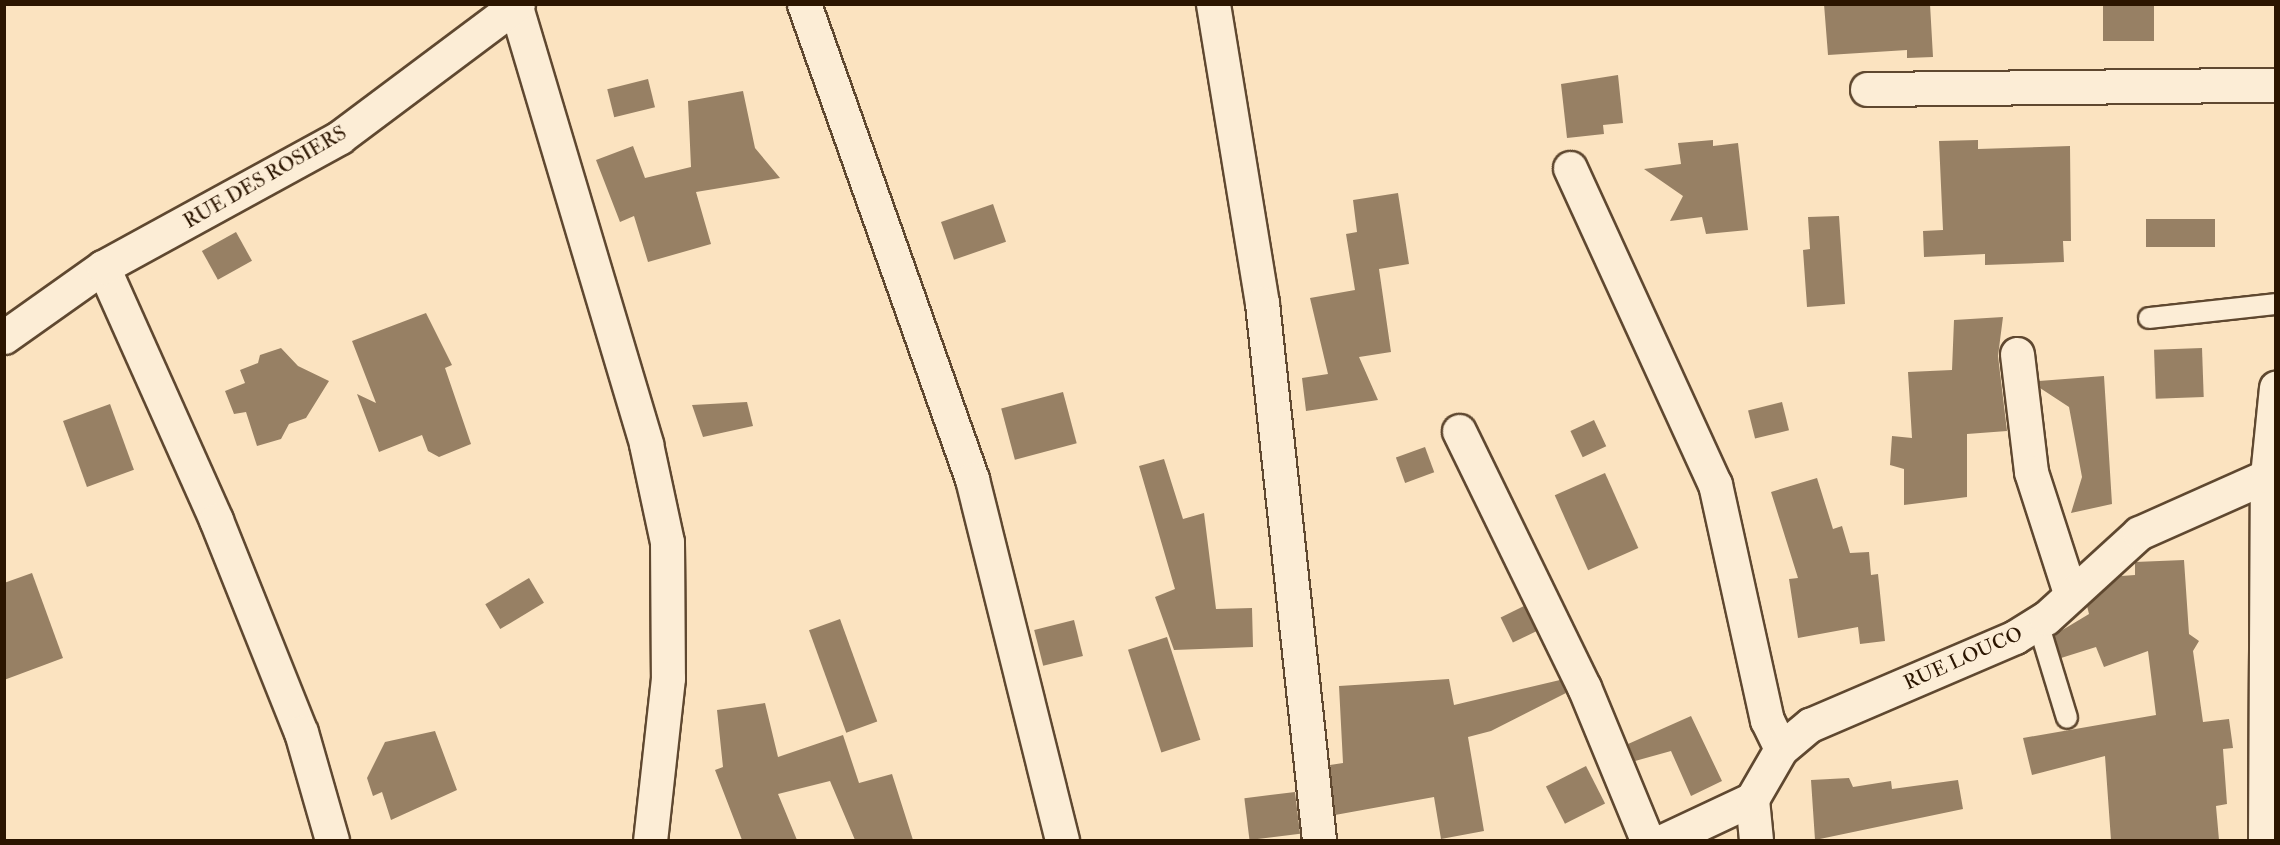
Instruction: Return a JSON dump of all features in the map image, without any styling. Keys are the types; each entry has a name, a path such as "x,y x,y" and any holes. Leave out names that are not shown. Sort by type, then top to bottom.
{"street":[{"path":"804,4 972,479 1062,840"},
{"path":"1213,4 1262,303 1320,840"},
{"path":"517,6 646,444 667,542 668,678 650,840"},
{"name":"RUE DES ROSIERS","path":"4,337 103,267 340,137 517,6"},
{"path":"1868,89 2276,85"},
{"path":"1570,168 1716,484 1767,720 1781,749"},
{"path":"103,267 216,520 292,709 332,840"},
{"path":"2017,354 2031,472 2070,593"},
{"path":"2265,840 2267,476 2276,387"},
{"path":"1459,431 1584,687 1647,840"},
{"name":"RUE LOUCO","path":"1752,799 1781,749 1810,725 2038,623 2139,533 2267,476"},
{"path":"1665,840 1752,799 1756,840"}],"lane":[{"path":"2149,318 2276,304"},
{"path":"2038,623 2067,718"}],"building":[{"path":"1824,4 1930,4 1933,57 1907,58 1907,50 1828,55"},
{"path":"2103,4 2154,4 2154,41 2103,41"},
{"path":"1618,75 1623,123 1603,125 1604,134 1567,138 1561,84"},
{"path":"648,79 655,107 614,117 607,89"},
{"path":"743,91 755,148 780,178 696,192 711,244 648,262 634,216 620,222 596,160 633,146 645,178 691,167 688,101"},
{"path":"1713,140 1713,146 1738,143 1748,230 1706,234 1702,217 1670,221 1683,196 1644,169 1681,164 1678,143"},
{"path":"1978,140 1978,149 2070,146 2071,241 2063,241 2064,262 1985,265 1985,254 1924,257 1923,231 1943,230 1939,141"},
{"path":"1398,193 1409,264 1379,269 1391,352 1359,357 1378,400 1306,411 1302,378 1328,374 1310,298 1355,290 1346,234 1357,232 1353,200"},
{"path":"993,204 1006,242 954,260 941,222"},
{"path":"1839,216 1845,304 1807,307 1803,250 1810,249 1808,217"},
{"path":"2146,219 2215,219 2215,247 2146,247"},
{"path":"236,232 252,261 218,280 202,251"},
{"path":"426,313 452,365 445,368 471,444 439,457 428,451 422,435 379,452 357,394 376,403 352,341"},
{"path":"2003,317 1998,356 2007,431 1967,434 1967,497 1904,505 1904,469 1890,465 1892,436 1912,438 1908,372 1952,370 1954,320"},
{"path":"281,348 298,366 329,381 306,418 289,424 281,439 257,446 246,412 234,414 225,391 245,383 240,370 258,363 260,355"},
{"path":"2202,348 2204,397 2156,399 2154,350"},
{"path":"2104,376 2112,504 2071,513 2082,477 2069,407 2040,388 2039,381"},
{"path":"1063,392 1077,443 1015,460 1001,409"},
{"path":"747,402 753,426 703,437 692,405"},
{"path":"1782,402 1789,430 1755,439 1748,410"},
{"path":"110,404 134,470 87,487 63,421"},
{"path":"1594,420 1606,446 1583,457 1570,431"},
{"path":"1425,447 1434,472 1405,483 1396,458"},
{"path":"1164,459 1183,519 1204,513 1216,609 1252,608 1253,647 1174,650 1155,597 1175,589 1139,466"},
{"path":"1605,473 1638,548 1588,570 1555,495"},
{"path":"1817,478 1833,529 1842,526 1850,553 1869,552 1871,575 1878,574 1885,641 1860,644 1858,627 1798,638 1789,579 1798,578 1771,492"},
{"path":"2184,560 2189,634 2199,641 2193,651 2203,722 2229,719 2233,748 2223,749 2227,804 2216,806 2219,840 2111,840 2105,756 2032,775 2023,738 2156,715 2148,651 2104,667 2096,647 2061,658 2054,635 2089,614 2087,606 2121,576 2135,575 2135,562"},
{"path":"32,573 63,658 4,680 4,583"},
{"path":"529,578 544,603 500,629 485,604"},
{"path":"1524,606 1536,631 1513,643 1501,617"},
{"path":"840,619 877,721 846,733 809,630"},
{"path":"1074,620 1083,656 1043,666 1034,630"},
{"path":"1167,637 1200,740 1161,752 1128,650"},
{"path":"1449,679 1454,705 1560,680 1566,693 1491,731 1468,737 1484,831 1441,839 1434,797 1335,815 1330,765 1343,763 1339,686"},
{"path":"765,703 778,757 843,735 859,783 892,774 913,840 855,840 830,781 778,794 797,840 742,840 715,770 723,767 717,710"},
{"path":"1691,716 1722,781 1691,796 1671,751 1635,761 1628,744"},
{"path":"435,731 457,790 391,820 382,792 373,796 367,778 385,742"},
{"path":"1586,766 1605,803 1565,824 1546,786"},
{"path":"1849,778 1853,787 1891,781 1892,789 1958,780 1963,809 1815,840 1811,780"},
{"path":"1295,792 1300,834 1249,840 1244,798"}]}
